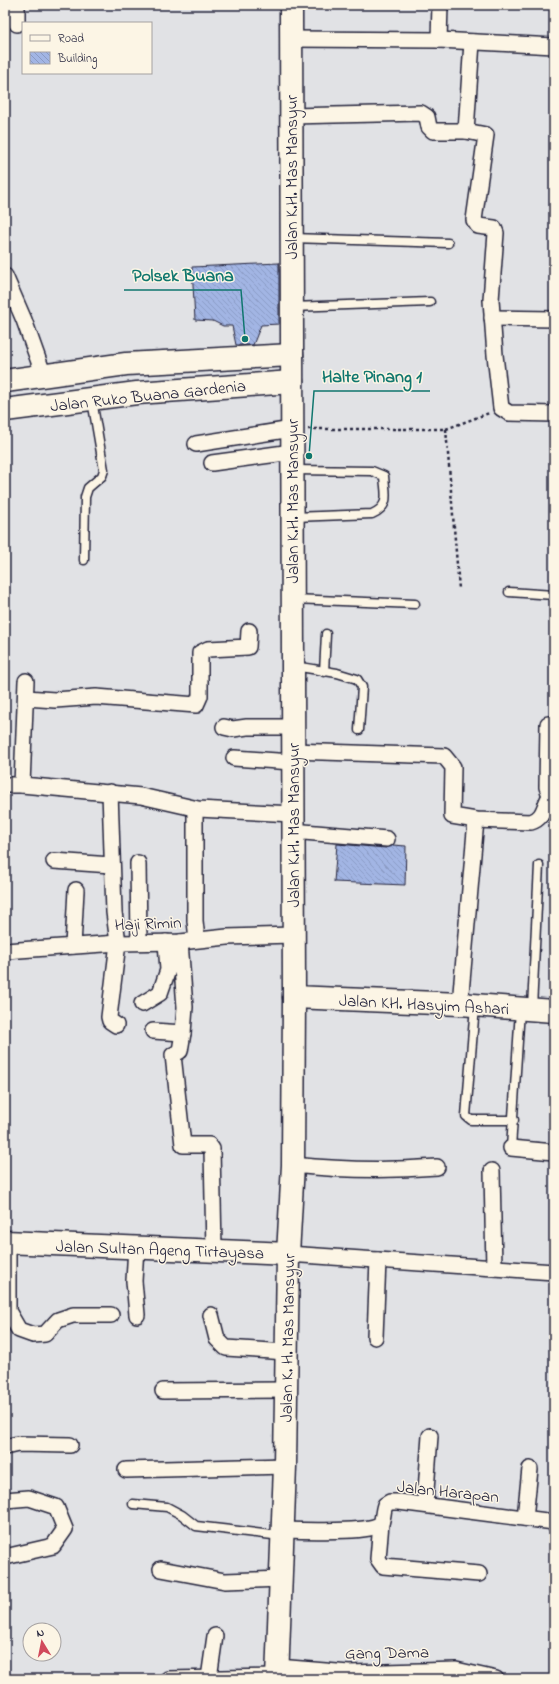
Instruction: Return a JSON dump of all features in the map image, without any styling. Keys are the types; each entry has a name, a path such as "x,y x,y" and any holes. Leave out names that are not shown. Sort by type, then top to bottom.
{"main road":[{"name":"Jalan K.H. Mas Mansyur","path":"291,5 292,823 294,997"},
{"name":"Jalan Ruko Buana Gardenia","path":"5,382 126,364 292,355"},
{"path":"250,357 258,370 255,384"},
{"name":"Jalan Ruko Buana Gardenia","path":"5,410 138,394 292,382"},
{"name":"Jalan KH. Hasyim Ashari","path":"294,997 467,1005 554,1011"},
{"name":"Jalan K. H. Mas Mansyur","path":"277,1674 287,1390 286,1352 288,1254 293,1165 294,997"},
{"name":"Jalan Sultan Ageng Tirtayasa","path":"6,1242 288,1254"}],"street":[{"path":"17,5 17,24"},
{"path":"439,40 440,5"},
{"path":"291,39 439,40 554,46"},
{"path":"466,131 472,42"},
{"path":"291,116 421,113 427,117 430,129 433,131 466,131 469,133 484,134 486,137 474,220 478,226 494,228 496,233 491,300 501,408 509,413 554,414"},
{"path":"5,276 24,320 44,376"},
{"path":"492,318 554,319"},
{"path":"196,444 292,428"},
{"path":"212,463 292,461"},
{"path":"26,698 55,700 96,698 196,705 200,696 200,653 208,649 248,647 249,631"},
{"path":"22,785 23,717 26,698 26,681"},
{"path":"234,758 292,756 444,756 453,767 452,816 476,820 531,822 538,820 542,815 552,793 547,787 548,724"},
{"path":"224,727 233,729 247,727 292,727"},
{"path":"5,785 110,792 141,796 195,809 387,839"},
{"path":"110,792 114,912 118,942 109,1017 110,1021 116,1025"},
{"path":"195,809 195,921 197,939"},
{"path":"467,1005 476,820"},
{"path":"54,862 112,865"},
{"path":"138,863 139,941"},
{"path":"73,946 76,890"},
{"name":"Haji Rimin","path":"5,951 118,942 173,942 197,939 293,935"},
{"path":"142,1004 160,993 168,970 173,942"},
{"path":"173,942 185,1007 180,1051 173,1055 183,1145 209,1145 212,1149 214,1250"},
{"path":"152,1031 183,1033"},
{"path":"511,1148 554,1152"},
{"path":"293,1165 329,1169 403,1170 437,1167"},
{"path":"492,1171 494,1268"},
{"path":"6,1242 8,1311 19,1330 33,1335 45,1334 58,1320 73,1315 111,1315"},
{"path":"136,1247 134,1281 137,1315"},
{"name":"Jalan Sultan Ageng Tirtayasa","path":"288,1254 554,1272"},
{"path":"374,1338 378,1260"},
{"path":"211,1315 217,1339 226,1348 286,1352"},
{"path":"163,1391 287,1390"},
{"path":"425,1504 430,1436"},
{"path":"5,1447 18,1444 70,1445"},
{"path":"126,1470 285,1466"},
{"path":"525,1518 530,1469"},
{"path":"5,1557 53,1546 65,1529 56,1507 29,1498 8,1500"},
{"name":"Jalan Harapan","path":"479,1574 384,1566 378,1559 381,1523 385,1505 390,1502 425,1504 554,1522"},
{"path":"282,1533 358,1530 377,1527 381,1523"},
{"path":"161,1570 225,1581 281,1579"},
{"path":"210,1678 215,1636"},
{"name":"Gang Dama","path":"168,1679 277,1674 456,1670 496,1679"}],"lane":[{"path":"291,238 448,243"},
{"path":"291,307 430,302"},
{"path":"84,560 85,498 88,488 102,476 104,470 92,400"},
{"path":"292,461 372,471 384,476 386,502 381,511 372,514 292,517"},
{"path":"509,592 554,594"},
{"path":"292,599 415,604"},
{"path":"324,672 326,634"},
{"path":"292,666 357,679 362,687 359,730"},
{"path":"511,1148 526,1009 539,865"},
{"path":"467,1005 466,1116 472,1120 514,1120"},
{"path":"133,1504 167,1507 182,1515 196,1526 282,1533"}],"path":[{"path":"292,428 446,429 501,408"},
{"path":"446,429 459,588"}],"building":[{"path":"279,263 279,324 261,325 253,345 236,345 232,326 223,326 213,321 195,320 192,267"},
{"path":"337,844 386,848 393,845 406,846 405,885 334,882"}],"place":[{"name":"Polsek Buana","path":"245,339"},
{"name":"Halte Pinang 1","path":"309,456"}]}
